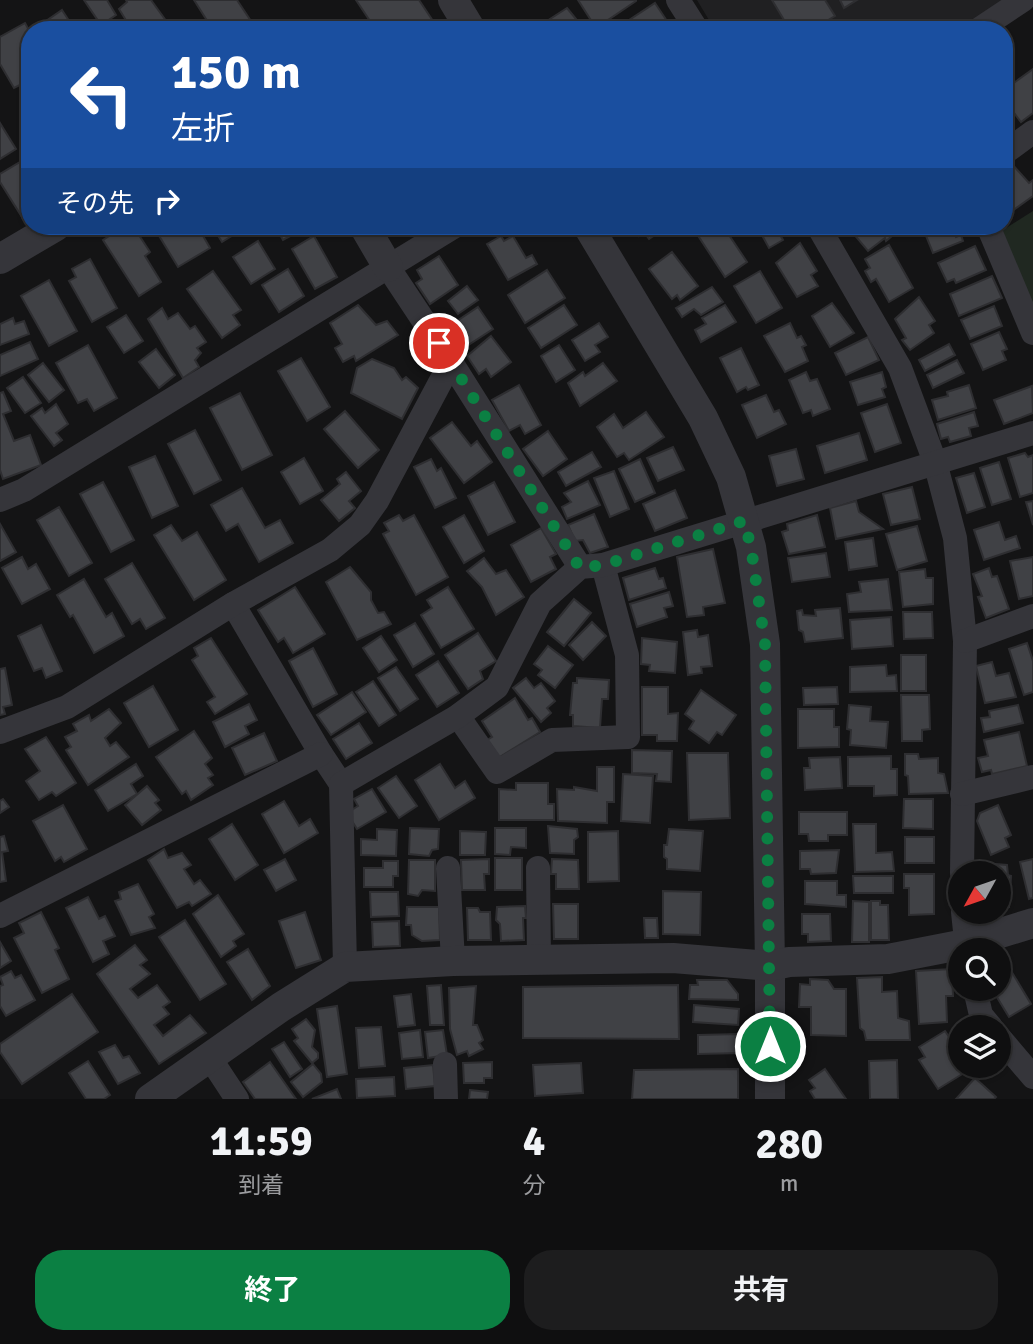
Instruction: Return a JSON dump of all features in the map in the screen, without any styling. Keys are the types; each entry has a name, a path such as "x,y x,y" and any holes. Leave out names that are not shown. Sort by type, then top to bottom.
{"street":[{"path":"453,0 466,21"},
{"path":"678,0 691,21"},
{"path":"992,21 1023,0"},
{"path":"1013,146 1033,132"},
{"path":"0,259 41,235"},
{"path":"368,235 451,362 591,566 627,655 628,737 552,740 497,772 457,716"},
{"path":"0,500 24,490 440,235"},
{"path":"593,235 704,418 731,477 751,547 765,644 770,966 769,1099"},
{"path":"823,235 900,368 935,462 955,538 965,641 962,861"},
{"path":"992,235 1033,333"},
{"path":"0,733 67,707 233,604 330,550 360,525 377,500 451,362"},
{"path":"341,784 457,716 496,687 540,603 591,566 1033,433"},
{"path":"233,604 341,784 345,968"},
{"path":"965,641 1033,617"},
{"path":"0,916 321,754"},
{"path":"961,794 1033,777"},
{"path":"448,868 453,961"},
{"path":"538,868 539,961"},
{"path":"991,938 1033,923"},
{"path":"150,1099 282,1007 345,968 453,961 673,958 770,966 789,961 888,959 948,950"},
{"path":"1011,1051 1033,1077"},
{"path":"209,1058 236,1099"},
{"path":"445,1064 446,1099"}],"shaded area":[{"path":"697,0 1009,0 982,21 710,21"},
{"path":"1033,211 1033,333 993,236 1013,235 1013,224"}],"building":[{"path":"84,0 107,0 116,15 107,21 98,21"},
{"path":"126,0 151,0 166,21 126,21 119,9"},
{"path":"194,0 237,0 251,21 207,21"},
{"path":"356,0 419,0 433,21 370,21"},
{"path":"578,0 636,0 606,21 592,21"},
{"path":"772,0 825,0 835,16 826,21 785,21"},
{"path":"840,0 857,0 844,8"},
{"path":"655,3 667,21 628,21"},
{"path":"567,8 578,21 547,21"},
{"path":"62,10 69,21 46,21"},
{"path":"21,25 21,84 14,88 0,64 0,37"},
{"path":"1033,69 1033,113 1021,122 1013,112 1013,83"},
{"path":"0,123 16,149 0,159"},
{"path":"21,161 21,215 0,182 0,174"},
{"path":"1013,165 1029,183 1033,180 1033,196 1013,210"},
{"path":"111,235 139,235 150,252 145,256 161,282 139,296 103,240"},
{"path":"159,235 203,235 210,248 178,267"},
{"path":"218,235 233,235 222,242"},
{"path":"698,235 729,235 747,262 725,277"},
{"path":"762,235 780,235 783,240 769,248"},
{"path":"855,235 893,235 886,241 885,238 868,251"},
{"path":"926,235 961,235 963,241 933,253"},
{"path":"314,236 337,277 315,289 292,249"},
{"path":"501,236 504,241 513,236 526,258 532,255 537,264 508,280 487,244"},
{"path":"258,241 275,269 251,284 233,257"},
{"path":"800,243 817,271 811,275 818,286 797,297 776,263"},
{"path":"889,245 913,288 889,302 876,279 871,282 865,271 870,268 865,259"},
{"path":"975,246 986,270 956,283 954,279 947,282 938,263"},
{"path":"672,252 698,286 680,300 677,295 672,299 649,269"},
{"path":"439,256 458,285 430,304 416,283 422,279 417,270"},
{"path":"90,259 117,308 92,322 69,281 76,277 72,269"},
{"path":"288,269 304,296 279,312 262,285"},
{"path":"547,270 565,298 525,323 508,295"},
{"path":"213,271 241,310 233,315 240,325 222,338 187,289"},
{"path":"760,271 782,308 756,323 734,286"},
{"path":"992,276 1002,298 959,316 950,294"},
{"path":"49,280 77,331 49,346 21,296"},
{"path":"467,286 478,300 458,314 448,301"},
{"path":"712,287 723,302 701,315 694,309 682,317 676,308"},
{"path":"919,297 935,321 929,325 934,333 910,350 902,340 906,338 895,319"},
{"path":"832,303 854,333 830,347 812,316"},
{"path":"358,305 376,325 387,321 398,335 356,361 354,356 343,362 335,348 342,344 330,323"},
{"path":"564,305 577,325 541,348 528,328"},
{"path":"725,305 736,322 701,342 695,330 706,324 702,318"},
{"path":"994,306 1002,326 970,339 961,320"},
{"path":"478,307 493,329 459,351 445,329"},
{"path":"162,308 168,319 178,313 190,329 195,326 206,342 197,348 201,353 195,360 199,367 183,378 148,319"},
{"path":"126,315 143,341 124,353 107,327"},
{"path":"13,318 15,324 24,321 29,334 0,345 0,324"},
{"path":"599,323 608,337 595,345 600,352 585,361 572,340"},
{"path":"790,323 797,338 801,336 806,345 802,347 808,361 785,372 764,336"},
{"path":"999,332 1007,349 1002,351 1006,360 983,370 971,344"},
{"path":"491,336 511,362 491,377 486,369 479,374 467,356"},
{"path":"868,337 879,360 846,375 835,353"},
{"path":"30,342 38,359 0,376 0,355"},
{"path":"949,344 955,355 925,371 919,360"},
{"path":"88,345 117,398 94,411 87,399 78,403 56,363"},
{"path":"559,345 575,370 556,382 541,356"},
{"path":"741,348 759,385 737,392 720,358"},
{"path":"156,349 175,375 159,388 139,362"},
{"path":"301,358 330,407 307,421 278,371"},
{"path":"372,359 394,368 402,380 406,377 418,388 402,419 351,393 357,368"},
{"path":"957,360 964,373 933,388 927,375"},
{"path":"43,363 64,390 49,402 28,375"},
{"path":"603,363 617,381 580,406 568,383 583,372 585,376"},
{"path":"806,372 810,381 817,379 830,409 813,416 811,410 803,413 789,380"},
{"path":"882,372 886,387 882,389 885,397 858,405 850,382"},
{"path":"23,377 41,403 25,413 7,388"},
{"path":"519,385 541,425 525,434 520,425 509,431 492,400"},
{"path":"969,385 976,408 938,420 932,400 948,396 947,392"},
{"path":"1032,386 1033,413 1004,424 994,400"},
{"path":"3,392 11,411 3,414 14,441 30,435 41,465 3,479 0,470 0,393"},
{"path":"240,393 272,455 242,470 210,408"},
{"path":"766,395 774,412 779,410 786,424 757,438 742,405"},
{"path":"56,404 68,424 56,433 62,440 54,446 31,416 42,408 45,413"},
{"path":"887,404 901,443 875,452 861,413"},
{"path":"345,411 379,450 358,468 324,429"},
{"path":"646,412 664,437 629,460 624,453 617,457 597,427 614,414 623,428"},
{"path":"974,412 978,426 969,428 971,436 950,442 948,437 941,439 937,424"},
{"path":"452,422 471,446 477,441 492,462 464,483 430,438"},
{"path":"195,430 221,480 194,494 168,444"},
{"path":"548,431 567,459 543,476 523,449"},
{"path":"859,433 867,460 825,473 817,446"},
{"path":"673,447 684,470 658,481 647,458"},
{"path":"796,449 804,479 777,486 769,456"},
{"path":"592,452 601,467 566,486 558,472"},
{"path":"1025,453 1028,457 1033,455 1033,493 1020,497 1008,458"},
{"path":"155,456 178,506 152,518 129,467"},
{"path":"304,458 323,491 300,504 281,472"},
{"path":"431,459 437,471 441,468 456,498 435,508 414,467"},
{"path":"640,459 655,493 635,502 619,469"},
{"path":"999,462 1011,499 992,505 980,468"},
{"path":"614,471 629,509 610,517 594,478"},
{"path":"346,472 361,491 349,501 355,508 339,521 321,500 340,484 337,479"},
{"path":"974,473 985,507 967,513 956,478"},
{"path":"588,481 600,505 567,519 562,507 571,502 564,493"},
{"path":"103,482 134,540 111,552 80,494"},
{"path":"494,482 515,522 488,535 468,496"},
{"path":"912,487 920,519 891,525 883,494"},
{"path":"242,488 265,528 280,520 293,543 259,562 238,524 226,531 211,505"},
{"path":"675,490 687,518 655,531 643,504"},
{"path":"856,501 859,512 883,529 836,539 830,508"},
{"path":"1033,501 1033,525 1026,502"},
{"path":"59,507 92,563 69,576 37,520"},
{"path":"594,514 608,547 590,553 583,540 575,541 568,525"},
{"path":"399,515 403,521 414,515 448,577 416,595 383,534 389,531 384,523"},
{"path":"464,515 484,551 464,563 443,527"},
{"path":"817,515 825,547 789,554 782,532 788,530 787,524"},
{"path":"999,522 1005,540 1016,536 1020,548 984,560 974,530"},
{"path":"0,524 16,552 0,561"},
{"path":"171,525 182,541 197,532 226,580 194,600 154,535"},
{"path":"917,526 927,561 897,570 886,534"},
{"path":"541,528 556,554 550,557 556,569 531,582 511,545"},
{"path":"873,538 877,566 849,570 845,542"},
{"path":"713,549 725,603 703,607 704,615 687,617 677,557"},
{"path":"826,553 830,577 792,582 788,558"},
{"path":"22,557 28,569 36,564 50,589 22,604 2,568"},
{"path":"1033,557 1033,596 1019,599 1010,561"},
{"path":"484,558 496,574 506,570 524,597 496,615 482,587 467,571"},
{"path":"132,563 165,618 146,629 140,619 132,624 105,579"},
{"path":"350,567 371,592 371,600 378,613 384,612 391,624 357,640 326,582"},
{"path":"655,568 659,579 663,578 666,588 629,600 623,578"},
{"path":"989,568 992,577 997,576 1009,609 986,618 978,597 982,596 973,574"},
{"path":"925,569 926,578 933,578 933,604 903,607 899,572"},
{"path":"84,579 106,617 112,613 124,636 94,653 73,615 70,617 57,595"},
{"path":"888,579 892,610 849,612 847,594 861,592 859,582"},
{"path":"295,587 325,634 293,653 284,638 278,642 258,610"},
{"path":"448,587 474,629 441,648 421,615 432,608 427,600"},
{"path":"669,592 673,606 664,608 667,617 637,627 630,604"},
{"path":"574,599 591,613 564,646 547,632"},
{"path":"840,608 843,638 805,642 803,632 799,630 797,611 802,610 803,615 816,616 815,610"},
{"path":"903,612 932,612 933,638 904,639"},
{"path":"891,617 893,646 852,649 850,620"},
{"path":"592,622 606,636 583,660 569,645"},
{"path":"415,623 434,654 413,667 394,635"},
{"path":"41,625 62,671 46,678 42,668 34,671 18,636"},
{"path":"697,630 698,637 708,635 712,666 701,667 702,673 688,675 683,632"},
{"path":"478,633 496,661 480,671 483,679 468,689 445,655"},
{"path":"381,636 397,660 379,672 363,648"},
{"path":"211,638 247,694 215,714 207,702 215,697 192,660 198,656 194,648"},
{"path":"642,638 677,642 675,673 649,671 650,665 641,664"},
{"path":"1027,643 1033,661 1033,692 1024,695 1009,649"},
{"path":"548,646 573,665 555,688 538,675 542,670 534,664"},
{"path":"313,648 337,694 313,707 289,661"},
{"path":"901,655 926,655 926,691 901,691"},
{"path":"438,661 459,693 437,707 416,675"},
{"path":"992,662 996,676 1009,673 1016,697 985,703 976,666"},
{"path":"886,665 887,676 896,675 897,691 850,692 850,667"},
{"path":"396,667 418,699 400,711 378,678"},
{"path":"5,668 12,705 3,707 5,714 0,715 0,669"},
{"path":"526,678 534,688 541,683 555,701 547,708 551,713 541,722 513,688"},
{"path":"577,678 609,680 608,699 602,699 600,728 573,726 573,715 570,715 573,683 577,683"},
{"path":"373,681 396,715 379,726 356,692"},
{"path":"153,686 178,730 149,747 124,703"},
{"path":"642,687 668,687 668,714 678,713 677,741 657,741 657,735 642,735"},
{"path":"837,687 838,704 804,705 803,688"},
{"path":"701,690 736,715 722,735 717,732 709,743 689,729 694,721 685,714"},
{"path":"352,692 366,712 331,735 317,715"},
{"path":"901,695 929,695 930,729 922,730 922,741 902,741"},
{"path":"515,698 528,720 532,718 540,732 498,758 487,740 492,737 482,721"},
{"path":"249,704 257,720 245,726 249,734 225,747 213,722"},
{"path":"849,705 871,707 870,721 888,722 886,748 850,745 851,730 847,729"},
{"path":"1018,705 1023,723 984,732 981,718 990,717 989,711"},
{"path":"109,709 121,723 105,738 110,746 116,742 129,757 88,785 66,750 71,747 65,737 77,731 73,724 89,715 91,721"},
{"path":"798,709 834,709 834,727 839,727 839,747 798,748"},
{"path":"359,723 372,743 346,759 333,739"},
{"path":"194,731 212,758 205,764 213,775 208,778 213,785 191,800 186,791 182,794 156,757"},
{"path":"1019,732 1027,766 992,774 991,770 982,772 978,758 988,756 984,740"},
{"path":"264,733 277,761 245,775 232,748"},
{"path":"46,737 76,783 56,796 52,792 39,800 26,781 40,771 25,749"},
{"path":"632,750 672,751 671,782 656,781 657,774 632,773"},
{"path":"687,753 728,753 730,818 689,820"},
{"path":"905,754 918,754 919,759 938,758 938,773 944,774 948,793 909,794"},
{"path":"891,756 891,769 897,769 897,795 874,796 874,786 848,786 848,757"},
{"path":"840,757 842,788 805,790 804,768 810,768 809,758"},
{"path":"136,764 143,776 131,784 137,794 108,811 95,790"},
{"path":"440,764 455,788 465,781 475,798 439,820 415,780"},
{"path":"597,767 614,767 614,802 607,802 607,823 558,821 557,789 574,790 574,787 597,791"},
{"path":"623,774 653,776 650,823 621,821"},
{"path":"396,776 417,806 399,818 378,788"},
{"path":"516,783 548,783 548,804 554,804 554,820 499,820 499,789 516,790"},
{"path":"147,786 159,800 155,803 161,810 142,825 125,805"},
{"path":"372,789 386,812 357,829 347,813 358,806 354,799"},
{"path":"3,799 9,807 0,813 0,801"},
{"path":"904,799 933,799 933,829 903,828"},
{"path":"284,801 299,826 310,819 318,833 284,853 262,814"},
{"path":"63,805 87,849 64,862 61,857 55,861 33,821"},
{"path":"998,805 1011,835 1005,838 1009,847 991,855 977,821 980,813"},
{"path":"799,812 847,812 847,835 828,835 828,841 809,841 808,834 799,834"},
{"path":"232,824 258,865 235,880 209,839"},
{"path":"853,824 876,824 876,853 892,852 894,871 855,872"},
{"path":"548,826 577,829 574,854 550,853"},
{"path":"410,828 439,829 438,849 432,850 429,856 409,854"},
{"path":"495,828 526,828 526,848 511,847 510,855 495,854"},
{"path":"377,829 397,830 396,856 361,855 361,839 377,840"},
{"path":"669,829 703,831 700,871 667,869 664,845 667,845"},
{"path":"460,831 486,832 485,855 460,855"},
{"path":"618,831 619,881 588,882 588,832"},
{"path":"4,836 8,851 2,852 6,881 0,882 0,837"},
{"path":"905,837 934,837 934,863 905,863"},
{"path":"164,849 168,858 182,853 191,865 184,869 194,884 200,880 211,894 192,906 189,902 177,908 148,860"},
{"path":"839,850 836,873 811,874 810,869 800,869 800,851"},
{"path":"495,858 522,858 522,890 495,890"},
{"path":"285,859 296,880 276,891 264,870"},
{"path":"489,859 489,874 484,874 485,890 462,890 461,860"},
{"path":"552,859 578,860 579,889 556,889 556,874 551,874"},
{"path":"1033,859 1033,898 1029,899 1020,862"},
{"path":"409,860 435,860 435,891 422,890 418,896 408,894"},
{"path":"383,861 398,861 398,876 393,876 393,887 364,887 364,868 383,868"},
{"path":"904,874 934,874 934,914 909,915 909,888 904,888"},
{"path":"853,876 893,876 893,893 854,893"},
{"path":"805,881 837,881 837,895 846,895 846,907 805,904"},
{"path":"138,884 154,914 149,917 155,928 131,935 115,901 121,899 119,892"},
{"path":"663,891 701,892 700,935 663,934"},
{"path":"370,892 398,892 399,916 371,917"},
{"path":"218,895 244,934 233,941 236,946 221,957 193,914"},
{"path":"88,897 99,919 105,916 115,936 103,941 109,954 93,962 66,908"},
{"path":"853,901 869,902 869,942 852,942"},
{"path":"871,901 888,905 889,940 871,940"},
{"path":"553,904 578,904 578,939 554,939"},
{"path":"525,906 524,940 501,941 500,924 496,920 497,907"},
{"path":"407,907 439,907 440,940 422,941 412,935 411,925 406,925"},
{"path":"467,908 490,912 491,940 468,940"},
{"path":"41,912 59,948 55,950 69,979 42,993 14,938 24,933 19,923"},
{"path":"305,912 321,960 296,968 279,921"},
{"path":"802,914 830,914 831,941 808,942 808,934 802,934"},
{"path":"644,918 657,918 658,938 645,938"},
{"path":"185,920 226,984 200,1000 159,937"},
{"path":"399,921 400,946 373,947 372,922"},
{"path":"0,942 11,961 0,968"},
{"path":"135,945 147,960 140,965 150,974 130,989 138,998 157,985 170,1002 163,1007 169,1014 154,1025 163,1036 190,1015 206,1033 159,1064 97,974"},
{"path":"248,949 270,986 252,1000 227,962"},
{"path":"948,969 947,1022 919,1024 916,971"},
{"path":"11,971 15,978 21,975 35,1000 6,1016 0,1006 0,986 3,985 0,977"},
{"path":"1011,971 1031,1004 1011,1016 999,1001 1011,1001"},
{"path":"882,977 882,992 897,991 898,1018 909,1021 910,1040 866,1040 864,1031 860,1028 857,978"},
{"path":"810,979 828,980 834,989 846,989 846,1036 811,1035 811,1007 799,1007 800,984 810,985"},
{"path":"697,980 727,980 738,994 738,1000 689,999 690,985 698,985"},
{"path":"441,985 444,1025 430,1025 427,986"},
{"path":"678,985 679,1039 523,1038 523,987"},
{"path":"476,986 473,1025 477,1025 483,1040 479,1043 483,1049 469,1056 467,1051 457,1055 450,1029 449,988"},
{"path":"72,994 98,1032 22,1084 0,1052 0,1044"},
{"path":"411,994 415,1025 398,1027 394,996"},
{"path":"694,1005 739,1009 738,1025 693,1022"},
{"path":"337,1006 347,1074 327,1077 317,1009"},
{"path":"306,1019 315,1030 312,1047 318,1053 318,1058 312,1063 294,1041 298,1038 292,1029"},
{"path":"381,1027 385,1066 359,1068 356,1028"},
{"path":"420,1030 423,1057 402,1059 399,1033"},
{"path":"443,1030 447,1055 428,1058 425,1032"},
{"path":"945,1031 948,1036 948,1078 956,1078 938,1089 919,1060 925,1057 919,1047"},
{"path":"740,1034 741,1053 698,1054 698,1035"},
{"path":"284,1042 302,1069 290,1077 272,1049"},
{"path":"115,1045 123,1058 129,1056 140,1073 118,1084 99,1052"},
{"path":"897,1060 898,1099 870,1099 869,1061"},
{"path":"88,1061 110,1095 104,1099 86,1099 69,1073"},
{"path":"270,1062 296,1099 255,1099 243,1082"},
{"path":"492,1062 492,1078 484,1078 484,1083 464,1083 463,1063"},
{"path":"581,1063 583,1093 535,1096 533,1065"},
{"path":"313,1064 321,1074 322,1082 303,1097 291,1082"},
{"path":"433,1065 435,1086 406,1089 404,1068"},
{"path":"738,1069 738,1099 632,1099 634,1070"},
{"path":"825,1069 846,1099 815,1099 810,1091 815,1088 809,1080"},
{"path":"394,1077 395,1096 357,1098 356,1079"},
{"path":"975,1078 996,1097 994,1099 956,1099"},
{"path":"337,1089 341,1099 312,1099"},
{"path":"470,1090 488,1092 487,1099 469,1099"}],"route":[{"path":"439,343 580,568 603,565 744,521 751,547 765,644 770,1046"}]}
